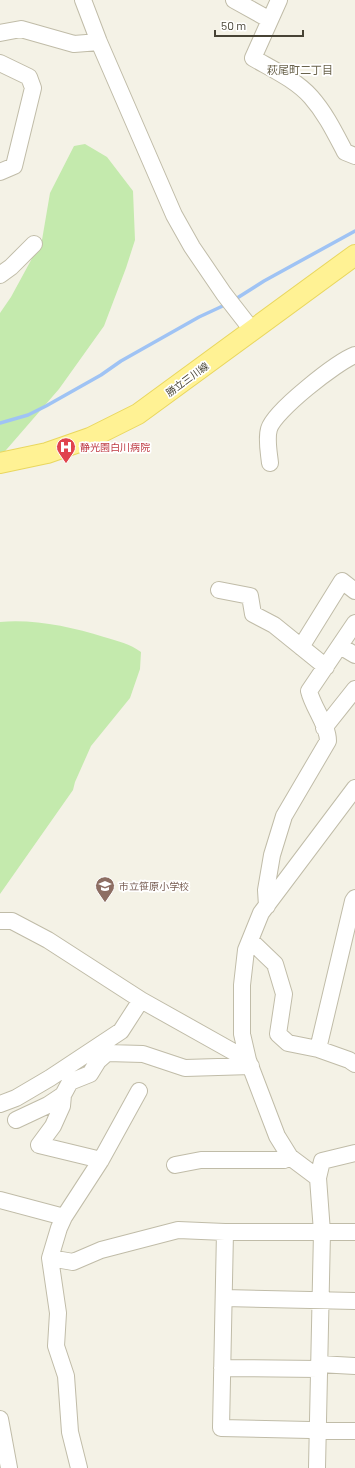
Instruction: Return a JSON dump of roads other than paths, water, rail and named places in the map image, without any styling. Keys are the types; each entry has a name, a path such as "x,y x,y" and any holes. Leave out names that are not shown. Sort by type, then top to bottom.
{"main road":[{"name":"勝立三川線","path":"0,463 48,453 90,438 138,414 184,382 252,330 355,255"}],"street":[{"path":"84,0 99,42 174,215 192,247 224,294 252,330"},
{"path":"234,0 270,20"},
{"path":"279,0 253,58 296,84 310,96 324,114 345,152 355,156"},
{"path":"0,33 21,29 74,44 99,42"},
{"path":"0,63 29,77 33,88 14,166 0,172"},
{"path":"0,275 12,267 34,244"},
{"path":"270,463 268,446 269,429 278,415 318,378 355,355"},
{"path":"301,647 342,582 355,591"},
{"path":"220,590 250,596 252,614 274,625 326,667"},
{"path":"267,906 266,890 272,855 284,816 328,741 328,735 312,701 309,691 355,624"},
{"path":"340,646 355,655"},
{"path":"324,728 355,689"},
{"path":"318,1178 290,1157 277,1136 249,1063 242,1034 242,985 246,950 261,913 355,788"},
{"path":"318,1049 353,901 355,898"},
{"path":"0,921 12,921 48,940 142,1000 249,1063"},
{"path":"250,940 275,964 284,994 278,1034 288,1043 318,1049 350,1060 355,1064"},
{"path":"0,1104 16,1098 50,1078 121,1031 142,1000"},
{"path":"101,1160 39,1145 53,1126 62,1106 63,1095 70,1082 90,1074 98,1061 107,1053 142,1054 185,1068 249,1063"},
{"path":"79,1468 70,1432 66,1376 56,1346 58,1312 50,1258 54,1242 64,1217 101,1160 139,1091"},
{"path":"16,1120 48,1105 63,1095"},
{"path":"317,1468 322,1232 318,1178 322,1161 355,1153"},
{"path":"175,1165 201,1160 284,1160 290,1157"},
{"path":"0,1200 64,1217"},
{"path":"50,1258 73,1262 101,1250 178,1230 225,1232 355,1232"},
{"path":"225,1232 221,1428 355,1431"},
{"path":"224,1298 355,1301"},
{"path":"222,1368 355,1366"},
{"path":"0,1419 9,1468"}],"waterway":[{"path":"234,300 264,281 355,231"},
{"path":"0,423 28,415 46,406 199,317 227,304"}],"place":[{"name":"静光園白川病院","path":"66,464"},
{"name":"市立笹原小学校","path":"105,903"}],"district":[{"name":"萩尾町二丁目","path":"300,69"}]}
